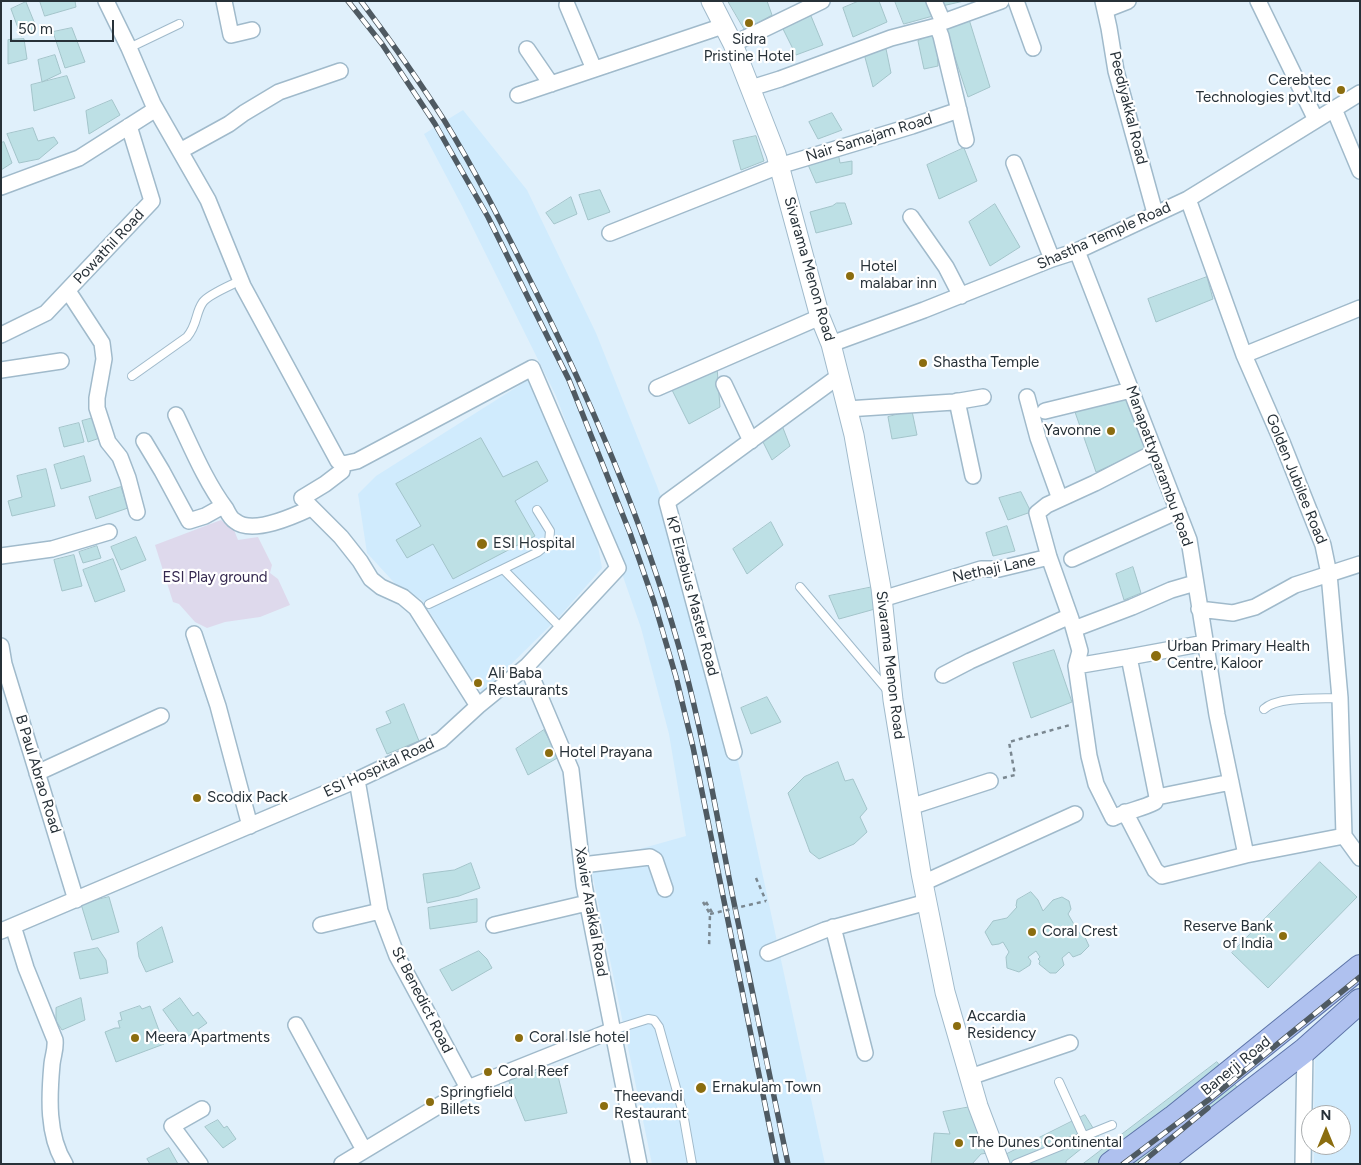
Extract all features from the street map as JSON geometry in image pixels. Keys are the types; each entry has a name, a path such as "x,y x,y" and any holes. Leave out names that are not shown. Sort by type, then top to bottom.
{"main road":[{"name":"Banerji Road","path":"1111,1164 1173,1118 1360,967"},
{"name":"Banerji Road","path":"1158,1164 1305,1050 1360,1001"}],"street":[{"path":"106,1 156,109 208,200 241,280"},
{"path":"224,1 231,36 252,30"},
{"name":"Sivarama Menon Road","path":"711,1 733,44 779,166 820,317 831,344 854,435 882,599 893,697 923,883 945,992 978,1106 1000,1164"},
{"path":"733,44 822,1"},
{"path":"934,1 943,22 1001,1"},
{"path":"1016,1 1033,48"},
{"path":"1104,6 1128,1"},
{"path":"1258,1 1316,120"},
{"path":"567,6 594,69"},
{"name":"Peediyakkal Road","path":"1104,6 1116,71 1156,213"},
{"path":"518,94 723,26"},
{"path":"750,88 780,79 891,38 937,26 966,140"},
{"path":"527,49 551,84"},
{"path":"180,151 230,124 244,113 279,92 340,71"},
{"name":"Shastha Temple Road","path":"831,344 1077,251 1188,199 1360,93"},
{"path":"1,187 79,158 156,109"},
{"path":"1334,109 1360,171"},
{"name":"Nair Samajam Road","path":"779,166 959,110"},
{"name":"Powathil Road","path":"1,335 46,313 152,202 129,126"},
{"path":"1014,163 1052,259"},
{"path":"610,233 779,166"},
{"name":"Golden Jubilee Road","path":"1188,199 1244,355 1282,442 1323,545 1329,574 1340,698 1344,836"},
{"path":"911,217 946,267 961,296"},
{"name":"Manapattyparambu Road","path":"1077,251 1189,540 1217,714 1246,855"},
{"name":"ESI Hospital Road","path":"7,928 357,780 441,740 478,706 527,666 618,568 532,368 357,461 343,464 338,461 241,280"},
{"path":"68,291 102,343 104,359 97,408 108,442 120,457 137,512"},
{"path":"1244,355 1360,308"},
{"path":"658,388 820,317"},
{"path":"1,370 61,361"},
{"name":"KP Elzebius Master Road","path":"734,752 667,502 839,376"},
{"path":"724,384 751,441"},
{"path":"1045,411 1131,390"},
{"path":"847,409 957,401 983,397"},
{"path":"1027,397 1038,438 1060,499"},
{"path":"957,401 973,476"},
{"path":"176,415 190,446 223,506 235,522 248,526 278,521 296,516 311,508"},
{"path":"144,441 189,521 205,516 223,506"},
{"path":"1129,657 1157,797 1155,802 1150,805 1125,812 1113,818 1096,784 1089,756 1076,666 1080,651 1050,558 1038,513 1047,505 1154,452"},
{"path":"342,471 326,484 302,498 341,537 360,561 371,579 381,587 403,597 416,608 478,706"},
{"path":"1072,559 1178,512"},
{"path":"1,556 52,549 109,532"},
{"name":"Nethaji Lane","path":"882,599 981,569 999,569 1050,558"},
{"path":"1199,608 1233,613 1248,609 1295,585 1360,564"},
{"path":"943,675 970,661 1072,623 1132,607 1171,590 1195,583"},
{"path":"194,634 218,706 250,826"},
{"path":"1076,666 1205,643"},
{"name":"B Paul Abrao Road","path":"1,646 4,664 76,900"},
{"name":"Xavier Arakkal Road","path":"527,666 571,770 587,903 639,1164"},
{"path":"37,773 161,716"},
{"name":"St Benedict Road","path":"357,780 380,910 397,956 468,1088"},
{"path":"910,807 990,781"},
{"path":"1157,797 1231,782"},
{"path":"1125,812 1154,870 1162,876 1246,855 1344,836 1360,858"},
{"path":"923,883 1075,814"},
{"path":"582,865 650,856 656,860 664,889"},
{"path":"768,953 833,928 927,902"},
{"path":"494,925 587,903"},
{"path":"321,925 380,910"},
{"path":"7,928 26,968 55,1040 56,1048 52,1063 51,1121 55,1143 65,1164"},
{"path":"833,928 865,1053"},
{"path":"296,1025 364,1150"},
{"path":"342,1164 468,1088 613,1030"},
{"path":"970,1077 1070,1043"},
{"path":"1303,1164 1305,1050"},
{"path":"200,1164 172,1126 202,1109"}],"lane":[{"path":"129,48 179,24"},
{"path":"132,376 187,337 194,329 200,308 205,300 241,280"},
{"path":"429,604 545,548 549,543 550,531 537,510"},
{"path":"503,569 562,628"},
{"path":"800,588 893,697"},
{"path":"1264,709 1268,705 1280,701 1340,698"},
{"path":"613,1030 648,1019 654,1020 659,1027 683,1113 692,1164"},
{"path":"1058,1082 1084,1137"},
{"path":"1016,1164 1112,1125"}],"path":[{"path":"990,781 1015,774 1009,742 1084,722"},
{"path":"712,914 766,901 756,878"},
{"path":"704,902 712,914 710,948"}],"shaded area":[{"path":"463,110 527,190 596,333 657,486 700,605 739,765 825,1164 652,1164 590,863 686,836 669,734 641,628 606,528 556,396 462,206 424,134"},
{"name":"ESI Hospital","path":"531,378 596,535 602,568 560,616 483,692 474,686 444,645 438,625 421,599 401,590 367,553 358,494 376,476"},
{"path":"1360,1012 1360,1164 1314,1164 1314,1155 1351,1155 1351,1105 1314,1105 1315,1055"}],"green space":[{"name":"ESI Play ground","path":"221,520 234,530 238,540 258,537 272,565 270,573 278,579 290,605 260,617 225,622 207,628 195,622 179,604 173,602 155,545"}],"building":[{"path":"40,1 75,1 76,7 45,16"},
{"name":"Sidra Pristine Hotel","path":"728,1 767,1 772,15 745,30"},
{"path":"859,1 879,1 887,22 853,37 843,8"},
{"path":"895,1 927,1 933,16 904,24"},
{"path":"940,1 964,1 942,6"},
{"path":"26,2 37,29 21,36 11,9"},
{"path":"811,16 823,45 796,55 783,29"},
{"path":"968,16 990,87 968,97 944,24"},
{"path":"72,28 85,62 65,68 53,32"},
{"path":"937,33 938,66 924,69 918,41"},
{"path":"24,39 27,59 8,64 8,40"},
{"path":"885,44 891,73 873,87 863,50"},
{"path":"55,55 61,73 42,82 38,60"},
{"path":"67,76 75,98 34,111 31,85"},
{"path":"112,100 120,115 89,134 86,111"},
{"path":"832,113 842,130 818,139 809,122"},
{"path":"33,128 38,141 54,137 58,143 39,159 19,163 7,134"},
{"path":"756,136 764,161 741,170 733,141"},
{"path":"4,142 12,163 1,170 1,143"},
{"path":"964,148 977,181 939,199 927,165"},
{"path":"838,152 840,163 852,161 852,174 816,183 806,160"},
{"path":"600,190 610,212 588,220 579,195"},
{"path":"571,197 577,214 554,224 546,213"},
{"path":"837,203 845,203 852,224 816,233 810,212"},
{"path":"995,204 1020,247 990,266 969,222"},
{"path":"1207,277 1213,299 1156,322 1148,299"},
{"path":"717,367 720,407 689,424 671,388"},
{"name":"Yavonne","path":"1128,397 1147,449 1096,472 1075,412"},
{"path":"912,411 917,435 892,439 888,417"},
{"path":"97,417 103,437 88,442 82,421"},
{"path":"79,423 84,442 64,447 59,428"},
{"path":"783,428 790,446 772,460 763,442"},
{"name":"ESI Hospital","path":"481,438 503,477 537,461 548,481 515,501 535,536 453,579 433,544 407,558 396,540 421,526 396,484"},
{"path":"84,456 91,481 61,489 54,465"},
{"path":"46,469 55,506 12,516 8,501 22,497 17,476"},
{"path":"121,487 128,508 96,519 89,497"},
{"path":"1021,492 1031,512 1008,520 999,498"},
{"path":"771,522 783,545 747,574 733,549"},
{"path":"1007,526 1015,551 993,556 986,533"},
{"path":"136,537 146,560 121,570 111,547"},
{"path":"97,546 101,558 83,563 79,552"},
{"path":"74,555 82,586 62,591 54,560"},
{"path":"113,559 125,591 95,602 83,570"},
{"path":"1133,567 1141,593 1124,600 1116,574"},
{"path":"873,587 875,609 839,619 829,596"},
{"path":"1054,650 1072,702 1031,718 1013,663"},
{"path":"767,697 781,722 751,734 741,708"},
{"path":"404,704 419,741 387,754 376,729 391,723 386,712"},
{"path":"544,730 559,757 528,775 516,749"},
{"path":"838,762 845,781 853,779 867,809 860,817 867,832 854,844 819,859 810,852 788,793 804,777"},
{"name":"Reserve Bank of India","path":"1320,862 1357,897 1268,988 1232,953"},
{"path":"471,863 480,888 459,896 427,903 423,874 454,870"},
{"name":"Coral Crest","path":"1031,892 1038,900 1043,911 1053,900 1062,897 1069,901 1071,909 1068,914 1079,933 1083,933 1089,946 1081,954 1073,957 1069,952 1062,958 1064,965 1056,973 1050,973 1039,964 1040,961 1038,959 1040,957 1036,951 1028,957 1031,961 1030,965 1019,972 1007,968 1006,957 1009,952 1003,942 992,945 985,932 993,921 1007,918 1017,907 1017,900"},
{"path":"109,897 119,932 92,940 81,904"},
{"path":"477,899 477,922 430,929 428,908"},
{"path":"162,927 173,962 146,972 139,957 137,943"},
{"path":"98,948 106,960 108,973 80,979 74,953"},
{"path":"479,951 492,968 452,991 440,970"},
{"path":"81,998 85,1020 62,1030 56,1021 56,1008"},
{"path":"180,998 193,1016 198,1012 207,1023 184,1039 163,1010"},
{"name":"Meera Apartments","path":"140,1006 142,1009 150,1006 164,1044 116,1062 105,1032 120,1028 118,1021 122,1020 120,1013"},
{"path":"1217,1062 1240,1091 1156,1164 1083,1164"},
{"path":"556,1068 567,1113 525,1121 508,1079"},
{"name":"The Dunes Continental","path":"976,1106 988,1153 981,1154 972,1164 931,1164 934,1133 950,1134 943,1112"},
{"path":"1085,1115 1103,1144 1097,1148 1092,1140 1066,1161 1066,1164 1008,1164 1003,1156"},
{"path":"218,1120 224,1128 227,1126 236,1139 223,1148 205,1127"},
{"path":"169,1148 178,1164 150,1164 147,1159"}],"railway":[{"path":"348,1 382,44 435,124 488,217 569,380 630,533 654,602 676,677 693,747 777,1164"},
{"path":"361,1 404,60 444,120 492,205 580,382 638,522 670,617 691,693 788,1164"},
{"path":"1123,1164 1211,1098 1360,977"},
{"path":"1140,1164 1208,1108"}],"place":[{"name":"Sidra Pristine Hotel","path":"749,23"},
{"name":"Cerebtec Technologies pvt.ltd","path":"1341,90"},
{"name":"Hotel malabar inn","path":"850,276"},
{"name":"Shastha Temple","path":"923,363"},
{"name":"Yavonne","path":"1111,431"},
{"name":"ESI Hospital","path":"482,544"},
{"name":"Urban Primary Health Centre, Kaloor","path":"1156,656"},
{"name":"Ali Baba Restaurants","path":"478,683"},
{"name":"Hotel Prayana","path":"549,753"},
{"name":"Scodix Pack","path":"197,798"},
{"name":"Coral Crest","path":"1032,932"},
{"name":"Reserve Bank of India","path":"1283,936"},
{"name":"Accardia Residency","path":"957,1026"},
{"name":"Meera Apartments","path":"135,1038"},
{"name":"Coral Isle hotel","path":"519,1038"},
{"name":"Coral Reef","path":"488,1072"},
{"name":"Ernakulam Town","path":"701,1088"},
{"name":"Springfield Billets","path":"430,1102"},
{"name":"Theevandi Restaurant","path":"604,1106"},
{"name":"The Dunes Continental","path":"959,1143"}]}
